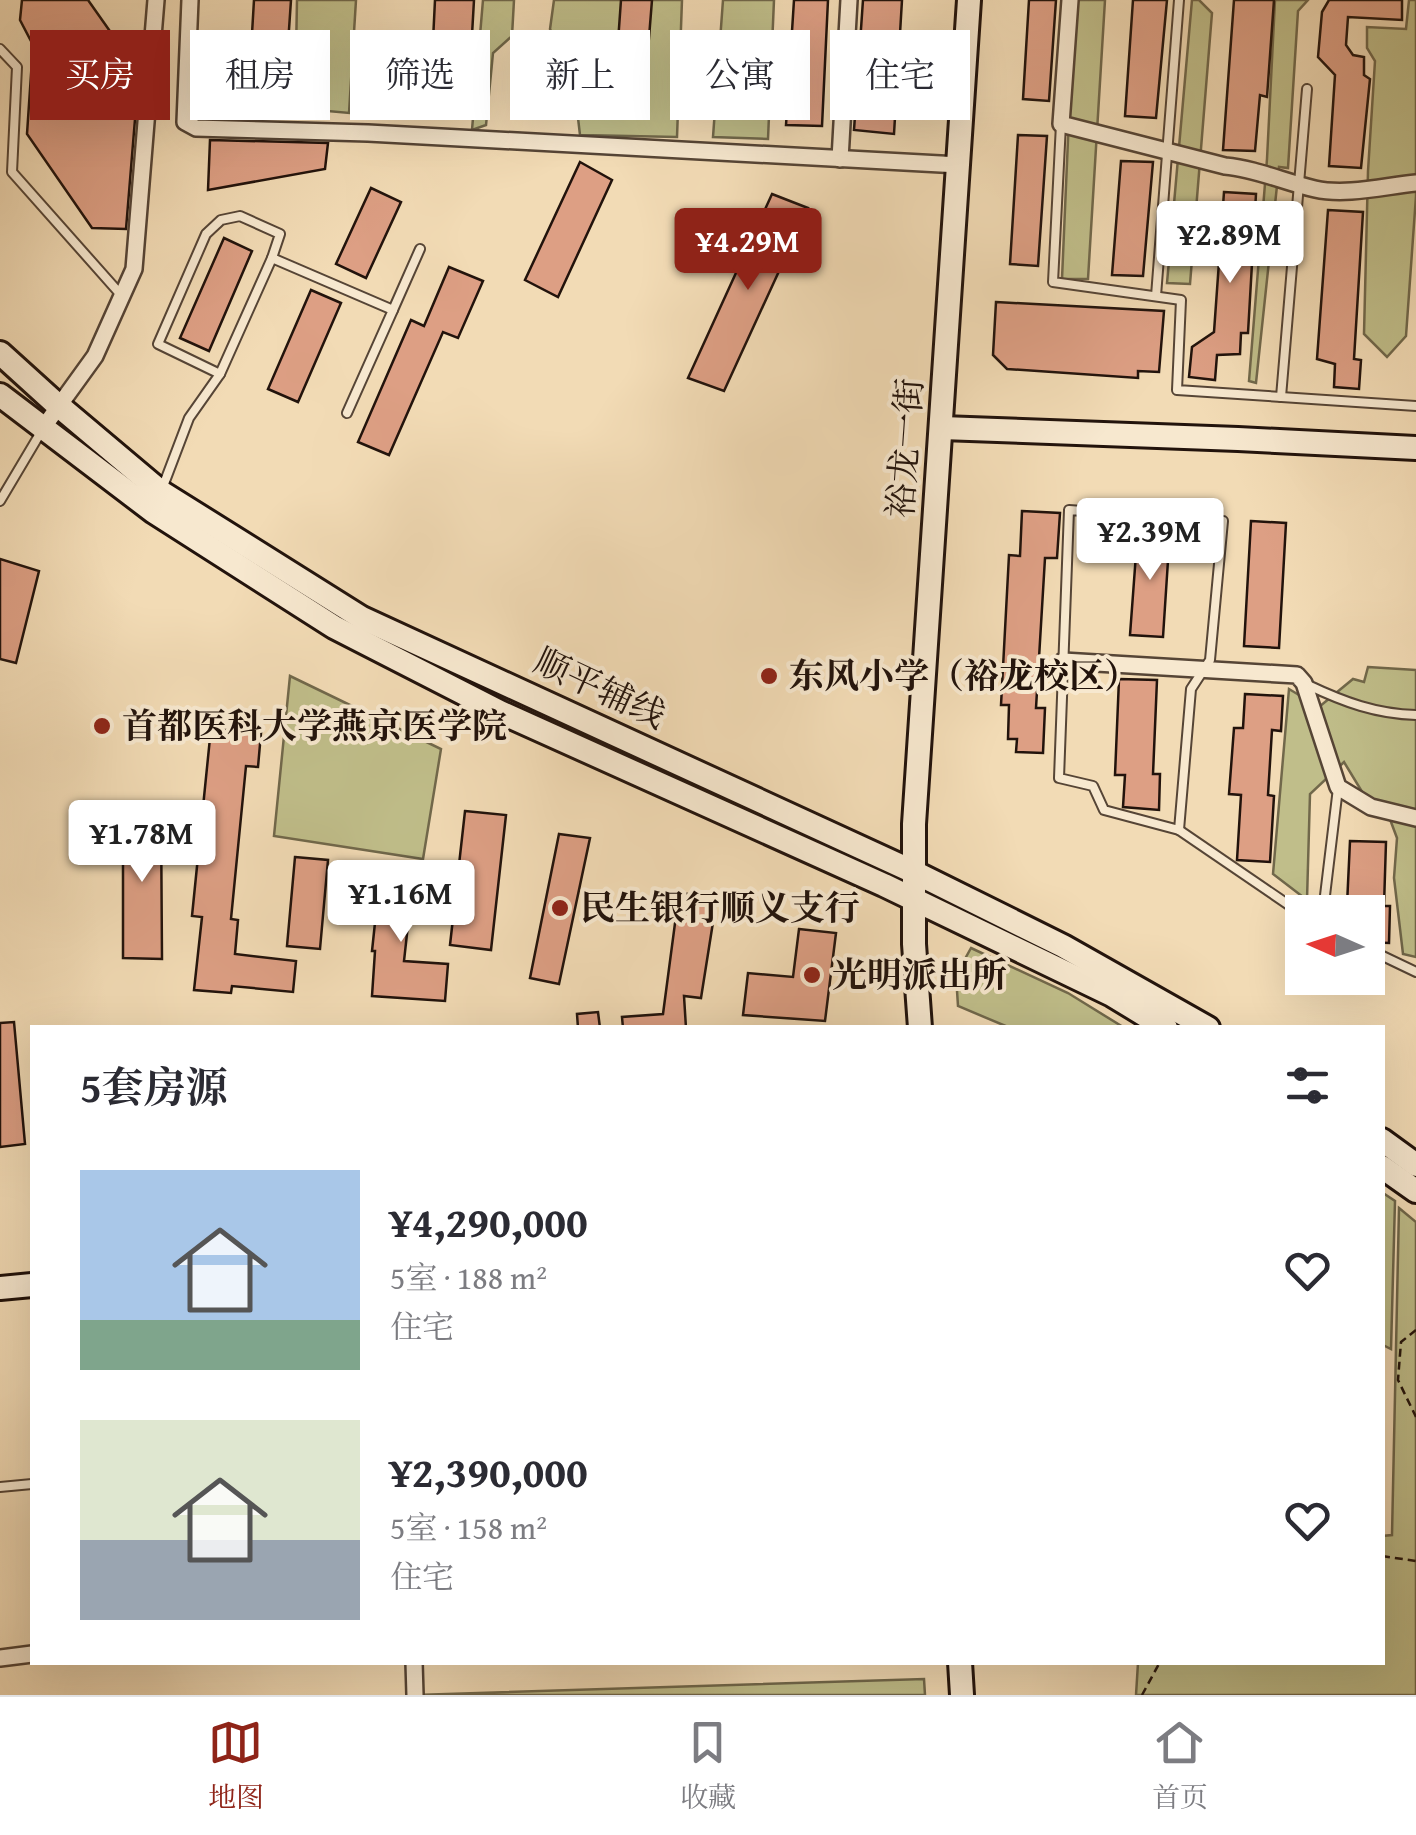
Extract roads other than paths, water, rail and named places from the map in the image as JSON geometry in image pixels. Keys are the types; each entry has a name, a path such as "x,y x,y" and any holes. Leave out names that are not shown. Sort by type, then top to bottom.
{"main road":[{"name":"裕龙一街","path":"920,1025 914,944 914,824 969,0"},
{"name":"顺平辅线","path":"0,352 158,502 362,618 914,872 1063,946 1203,1025"},
{"name":"顺平辅线","path":"0,394 43,428 158,502 334,627 500,712 1112,995 1161,1025"},
{"path":"942,428 1416,448"},
{"path":"1385,1142 1416,1165"},
{"path":"1385,1169 1416,1191"},
{"path":"0,1288 30,1285"},
{"path":"960,1665 962,1695"}],"street":[{"path":"43,428 96,356 134,269 156,0"},
{"path":"190,0 185,122 196,128 368,133 959,166"},
{"path":"840,159 850,0"},
{"path":"1070,0 1061,124 1225,166 1250,168 1318,190 1416,183"},
{"path":"1063,661 1297,675 1304,683 1338,787 1371,807 1416,818"},
{"path":"0,1658 30,1654"},
{"path":"414,1665 415,1695"}],"lane":[{"path":"1156,296 1179,0"},
{"path":"0,49 17,68 12,172 122,296"},
{"path":"1282,397 1307,88"},
{"path":"1061,124 1052,282 1182,300 1177,390 1416,406"},
{"path":"158,502 189,418 220,374 280,234 240,216 221,220 206,234 158,344 220,374"},
{"path":"347,414 420,249"},
{"path":"272,258 393,310"},
{"path":"0,502 43,428"},
{"path":"1179,830 1191,689 1210,660 1223,521 1068,510 1058,778 1094,786 1104,810 1179,830 1285,902"},
{"path":"1304,683 1348,704 1416,715"},
{"path":"1325,895 1338,787"},
{"path":"1385,957 1416,972"},
{"path":"0,1487 30,1484"}],"place":[{"name":"东风小学（裕龙校区）","path":"769,676"},
{"name":"首都医科大学燕京医学院","path":"102,726"},
{"name":"民生银行顺义支行","path":"560,908"},
{"name":"光明派出所","path":"812,975"}]}
